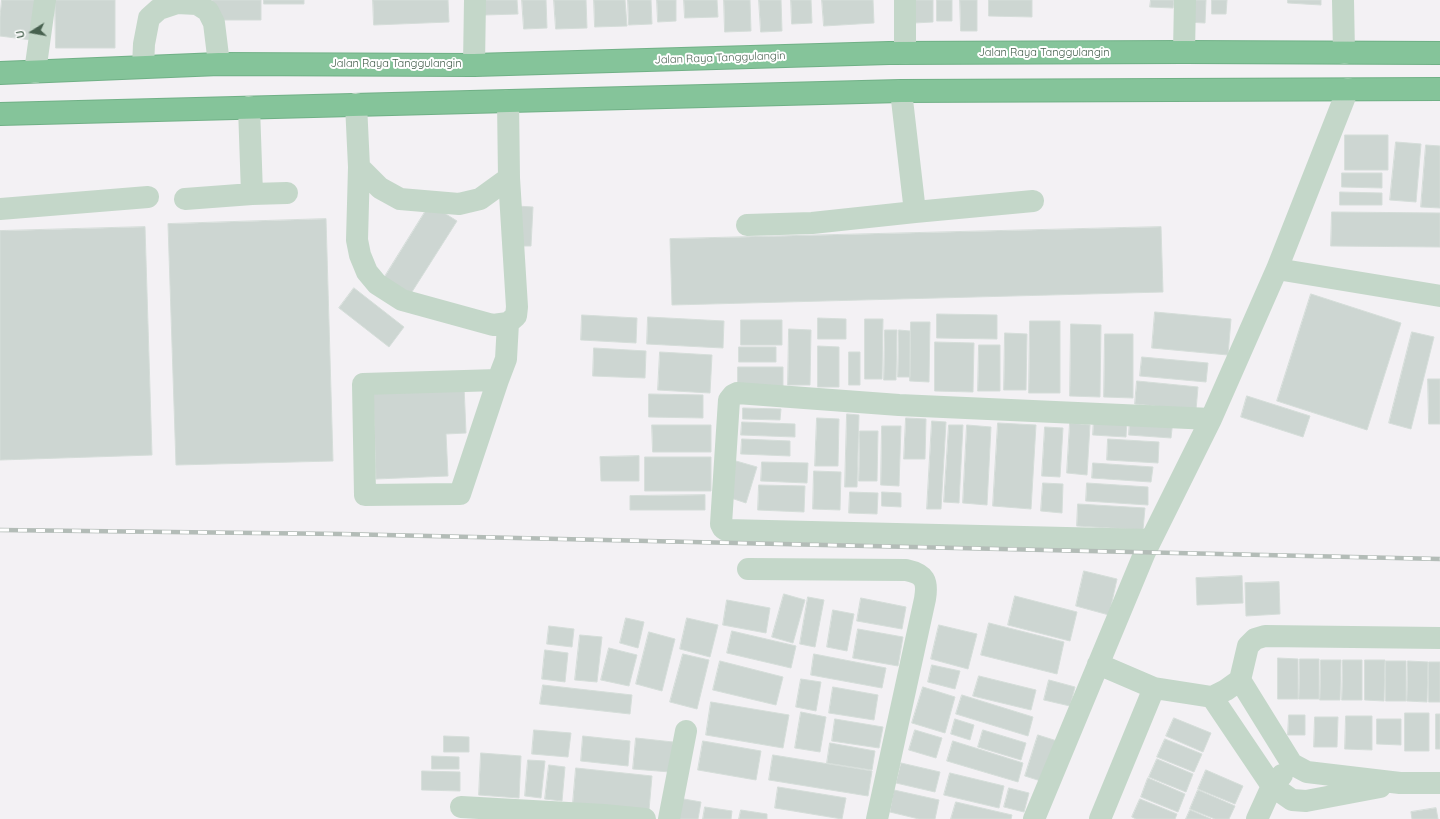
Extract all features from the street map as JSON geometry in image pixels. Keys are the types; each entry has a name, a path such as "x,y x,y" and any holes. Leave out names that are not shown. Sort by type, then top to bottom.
{"highway":[{"name":"Jalan Raya Tanggulangin","path":"0,73 219,64 474,65 905,53 1440,53"},
{"path":"0,114 901,91 1440,89"}],"street":[{"path":"35,72 45,0"},
{"path":"474,65 475,0"},
{"path":"905,0 905,53"},
{"path":"1184,52 1185,0"},
{"path":"1343,0 1344,53"},
{"path":"143,67 144,44 149,18 159,9 176,3 197,4 208,11 214,23 219,64"},
{"path":"1034,819 1145,552 1211,419 1277,269 1348,89"},
{"path":"901,91 915,212"},
{"path":"356,104 359,167 357,240 360,255 367,272 376,284 402,300 493,325 508,323 516,316 517,307 509,178 508,101"},
{"path":"249,107 252,194"},
{"path":"359,167 380,188 400,199 459,204 480,199 509,178"},
{"path":"185,199 252,194 287,194"},
{"path":"0,209 148,197"},
{"path":"747,225 812,223 1032,201"},
{"path":"1277,269 1440,296"},
{"path":"498,380 363,384 365,495 460,494 506,359 508,323"},
{"path":"1151,540 726,530 721,524 729,400 733,395 738,393 899,405 1211,419"},
{"path":"748,569 906,570 918,572 924,580 926,591 925,599 877,819"},
{"path":"1098,664 1154,688 1212,697 1226,690 1240,680 1248,646 1255,639 1265,636 1440,638"},
{"path":"1240,680 1292,764 1307,772 1400,783 1440,783"},
{"path":"1100,819 1154,688"},
{"path":"1212,697 1272,786 1292,800 1306,801 1400,783"},
{"path":"669,819 686,731"},
{"path":"1257,819 1272,786 1292,764"},
{"path":"461,807 604,814 645,819"}],"building":[{"path":"2,0 36,0 31,40 0,36"},
{"path":"55,0 115,0 115,48 56,48"},
{"path":"213,0 261,0 261,20 213,20"},
{"path":"264,0 304,0 304,4 264,4"},
{"path":"373,0 448,0 449,22 374,25"},
{"path":"484,0 517,0 518,14 485,15"},
{"path":"522,0 546,0 547,28 524,29"},
{"path":"554,0 586,0 587,28 556,29"},
{"path":"594,0 625,0 627,26 595,27"},
{"path":"628,0 651,0 652,24 629,25"},
{"path":"657,0 676,0 676,21 658,22"},
{"path":"684,0 717,0 718,17 685,18"},
{"path":"724,0 750,0 751,31 725,32"},
{"path":"759,0 781,0 782,31 761,32"},
{"path":"791,0 811,0 812,23 792,24"},
{"path":"822,0 873,0 874,23 824,26"},
{"path":"914,0 933,0 933,22 914,23"},
{"path":"937,0 952,0 952,21 937,21"},
{"path":"960,0 977,0 977,31 961,31"},
{"path":"989,0 1032,0 1032,17 989,16"},
{"path":"1151,0 1174,0 1173,8 1150,7"},
{"path":"1187,0 1206,0 1205,23 1186,22"},
{"path":"1212,0 1227,0 1226,14 1212,14"},
{"path":"1288,0 1321,0 1321,5 1288,3"},
{"path":"1345,135 1388,135 1388,170 1345,170"},
{"path":"1396,142 1421,144 1416,202 1390,200"},
{"path":"1426,145 1440,146 1440,208 1421,207"},
{"path":"1342,173 1382,173 1382,188 1342,187"},
{"path":"1340,192 1382,193 1382,205 1340,205"},
{"path":"430,204 457,221 410,295 384,278"},
{"path":"516,206 533,207 531,246 515,246"},
{"path":"1332,212 1440,213 1440,247 1331,246"},
{"path":"326,219 333,461 176,465 168,224"},
{"path":"145,227 152,455 0,460 0,231"},
{"path":"1161,227 1163,292 672,305 670,239"},
{"path":"354,288 404,327 389,347 339,308"},
{"path":"1311,294 1401,323 1367,430 1277,401"},
{"path":"1155,312 1231,319 1228,355 1152,348"},
{"path":"937,314 997,315 997,339 937,338"},
{"path":"582,315 637,318 636,343 581,340"},
{"path":"648,317 724,321 723,348 647,344"},
{"path":"818,318 846,319 846,339 818,339"},
{"path":"865,319 883,319 882,379 865,379"},
{"path":"741,320 782,320 782,345 741,345"},
{"path":"1030,321 1060,321 1060,393 1029,393"},
{"path":"911,322 930,322 929,382 910,381"},
{"path":"1071,324 1101,325 1100,397 1070,396"},
{"path":"789,329 811,330 810,385 788,385"},
{"path":"885,330 897,330 896,380 884,380"},
{"path":"899,330 910,331 910,377 898,377"},
{"path":"1412,332 1434,337 1411,429 1389,423"},
{"path":"1005,333 1027,334 1026,390 1004,390"},
{"path":"1105,334 1133,334 1133,398 1104,397"},
{"path":"935,342 974,343 973,392 935,391"},
{"path":"979,345 1000,345 1000,391 978,391"},
{"path":"818,346 839,347 839,387 818,387"},
{"path":"739,347 776,347 776,362 739,362"},
{"path":"594,348 646,351 645,378 593,376"},
{"path":"660,352 712,355 710,393 658,390"},
{"path":"849,352 860,352 860,385 849,385"},
{"path":"1142,357 1208,363 1206,382 1140,376"},
{"path":"738,367 783,367 783,390 738,389"},
{"path":"1428,379 1440,379 1440,424 1429,424"},
{"path":"1137,381 1198,387 1196,410 1135,404"},
{"path":"464,385 466,433 446,434 448,476 376,479 373,388"},
{"path":"649,394 703,395 703,418 649,417"},
{"path":"1247,396 1310,416 1303,437 1241,417"},
{"path":"743,408 781,409 780,420 743,419"},
{"path":"847,414 859,415 857,487 845,487"},
{"path":"1130,417 1173,420 1171,438 1129,435"},
{"path":"817,418 839,419 838,466 815,466"},
{"path":"906,418 926,419 925,459 904,459"},
{"path":"1094,418 1127,420 1126,437 1093,435"},
{"path":"932,421 946,422 941,509 927,509"},
{"path":"742,422 795,424 795,437 741,435"},
{"path":"998,423 1036,425 1031,509 993,506"},
{"path":"1070,423 1090,425 1087,475 1067,473"},
{"path":"652,425 711,425 711,452 653,452"},
{"path":"949,425 963,425 959,503 944,502"},
{"path":"967,425 991,427 987,505 963,503"},
{"path":"882,426 901,426 899,486 881,485"},
{"path":"1045,427 1063,428 1060,477 1042,476"},
{"path":"860,431 878,431 877,481 859,481"},
{"path":"742,439 790,441 790,456 741,454"},
{"path":"1108,439 1159,442 1158,463 1107,460"},
{"path":"639,456 639,481 601,481 600,457"},
{"path":"645,457 711,457 711,491 645,491"},
{"path":"736,461 757,467 746,503 725,496"},
{"path":"762,462 808,463 807,483 761,481"},
{"path":"1093,463 1153,467 1151,482 1092,478"},
{"path":"814,471 841,472 840,510 813,509"},
{"path":"1043,483 1063,484 1062,513 1041,511"},
{"path":"1087,483 1148,487 1148,505 1086,501"},
{"path":"759,485 805,486 804,512 758,510"},
{"path":"850,492 878,493 877,514 849,513"},
{"path":"882,492 901,493 901,507 882,506"},
{"path":"705,495 705,510 630,510 630,496"},
{"path":"1078,504 1145,508 1143,530 1077,526"},
{"path":"1084,571 1117,579 1109,615 1076,606"},
{"path":"1242,576 1243,603 1197,605 1196,578"},
{"path":"1279,582 1280,614 1246,616 1245,583"},
{"path":"784,594 805,600 793,643 772,637"},
{"path":"1015,596 1077,612 1070,641 1008,625"},
{"path":"808,597 824,600 815,647 800,644"},
{"path":"861,598 906,607 902,629 857,621"},
{"path":"727,600 770,608 766,633 723,625"},
{"path":"833,610 854,614 847,651 827,647"},
{"path":"626,618 644,622 638,648 620,643"},
{"path":"687,618 718,625 710,657 680,649"},
{"path":"989,623 1064,642 1057,674 981,655"},
{"path":"939,625 977,634 968,669 931,659"},
{"path":"549,626 574,629 572,647 547,644"},
{"path":"858,629 903,637 898,666 853,658"},
{"path":"732,631 796,646 791,668 727,653"},
{"path":"649,632 675,639 662,691 636,684"},
{"path":"580,635 602,637 597,682 575,680"},
{"path":"609,648 637,655 629,686 601,680"},
{"path":"545,650 568,653 565,682 542,679"},
{"path":"683,654 709,660 697,709 670,702"},
{"path":"814,654 886,668 882,688 811,675"},
{"path":"1278,658 1298,659 1298,699 1278,699"},
{"path":"1300,659 1319,659 1319,699 1299,699"},
{"path":"1321,660 1341,660 1340,700 1320,700"},
{"path":"1343,660 1362,660 1362,700 1342,700"},
{"path":"1365,660 1385,660 1384,701 1365,700"},
{"path":"720,661 783,677 776,705 713,690"},
{"path":"1386,661 1406,661 1406,701 1386,701"},
{"path":"1408,661 1428,662 1427,702 1407,701"},
{"path":"1429,662 1440,662 1440,702 1429,702"},
{"path":"932,665 960,671 955,689 928,682"},
{"path":"979,676 1036,690 1031,710 973,696"},
{"path":"801,679 821,682 816,711 796,707"},
{"path":"1049,680 1075,687 1070,706 1044,700"},
{"path":"543,685 632,695 630,714 540,704"},
{"path":"833,687 878,695 874,720 829,713"},
{"path":"923,687 955,697 945,733 912,723"},
{"path":"962,695 1033,717 1028,736 956,714"},
{"path":"711,702 789,715 783,748 706,735"},
{"path":"801,712 826,717 820,752 795,748"},
{"path":"1405,713 1429,713 1429,751 1405,751"},
{"path":"1436,714 1440,714 1440,749 1436,749"},
{"path":"1289,715 1305,715 1305,735 1288,735"},
{"path":"1346,716 1372,716 1372,750 1345,749"},
{"path":"1315,717 1338,717 1337,747 1314,747"},
{"path":"1174,718 1211,733 1203,752 1166,736"},
{"path":"835,719 883,727 879,748 832,741"},
{"path":"955,719 974,725 970,740 951,734"},
{"path":"1377,719 1401,719 1401,745 1377,744"},
{"path":"534,730 571,733 568,757 532,754"},
{"path":"915,730 942,738 936,758 909,750"},
{"path":"983,730 1026,743 1021,760 978,747"},
{"path":"1038,735 1057,741 1044,782 1025,776"},
{"path":"444,736 469,737 469,752 444,752"},
{"path":"583,736 630,741 628,766 581,761"},
{"path":"636,738 673,742 670,772 633,769"},
{"path":"1165,739 1202,754 1194,772 1157,757"},
{"path":"703,741 761,751 756,780 698,770"},
{"path":"953,741 1023,763 1018,782 947,761"},
{"path":"830,743 875,751 872,770 827,763"},
{"path":"481,753 521,756 519,798 479,795"},
{"path":"773,755 872,771 868,796 769,780"},
{"path":"432,756 459,757 459,769 432,769"},
{"path":"1157,759 1193,774 1186,792 1149,777"},
{"path":"528,760 545,761 541,798 525,796"},
{"path":"901,763 940,772 935,792 896,783"},
{"path":"549,765 565,767 562,801 545,799"},
{"path":"576,768 652,776 649,810 573,803"},
{"path":"1206,770 1243,786 1235,804 1198,789"},
{"path":"422,771 460,772 460,791 422,790"},
{"path":"950,773 1004,786 999,808 944,795"},
{"path":"1148,778 1185,794 1178,812 1141,797"},
{"path":"778,787 846,798 842,819 775,808"},
{"path":"1009,788 1029,793 1024,812 1004,807"},
{"path":"894,790 939,800 935,819 919,819 890,812"},
{"path":"1198,790 1235,806 1229,819 1215,819 1190,809"},
{"path":"678,798 701,802 698,819 675,819"},
{"path":"1140,799 1177,814 1175,819 1136,819 1132,817"},
{"path":"956,802 1012,815 1011,819 951,819"},
{"path":"705,807 732,811 731,819 703,819"},
{"path":"1436,808 1438,819 1412,819 1411,812"},
{"path":"741,810 767,814 767,819 739,819"},
{"path":"1190,810 1211,819 1186,819"}],"railway":[{"path":"0,530 341,534 1440,559"}]}
